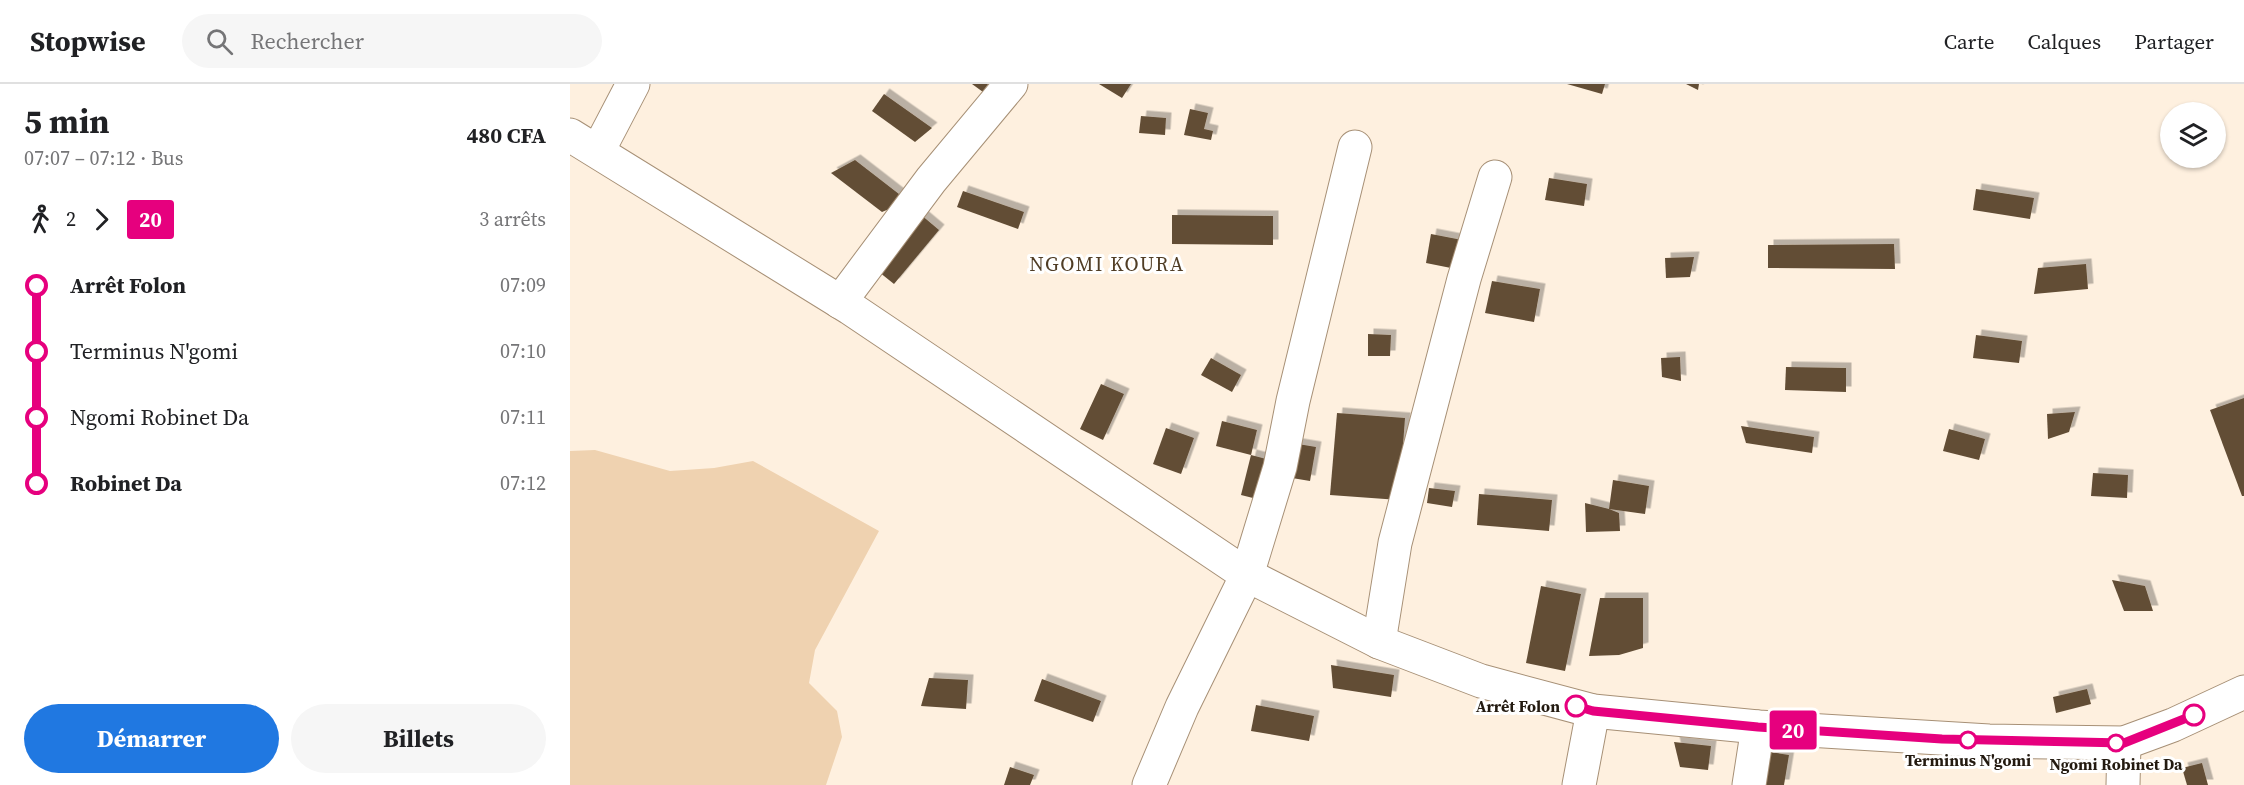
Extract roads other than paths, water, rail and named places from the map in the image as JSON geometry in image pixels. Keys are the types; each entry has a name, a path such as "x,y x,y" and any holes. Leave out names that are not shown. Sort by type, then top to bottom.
{"street":[{"path":"598,151 633,84"},
{"path":"840,302 931,180 1011,84"},
{"path":"570,135 840,302 1247,575 1379,642 1481,681 1593,711 1758,727 1989,741 2124,743 2173,725 2244,692"},
{"path":"1158,783 1182,706 1247,575 1280,467 1293,401 1355,147"},
{"path":"1379,642 1395,543 1464,279 1495,177"},
{"path":"1579,785 1593,711"},
{"path":"1749,785 1758,727"},
{"path":"2123,785 2124,743"}],"place":[{"name":"Arrêt Folon","path":"1576,706"},
{"name":"Terminus N'gomi","path":"1968,740"},
{"name":"Ngomi Robinet Da","path":"2116,743"}],"district":[{"name":"NGOMI KOURA","path":"1107,264"}]}
